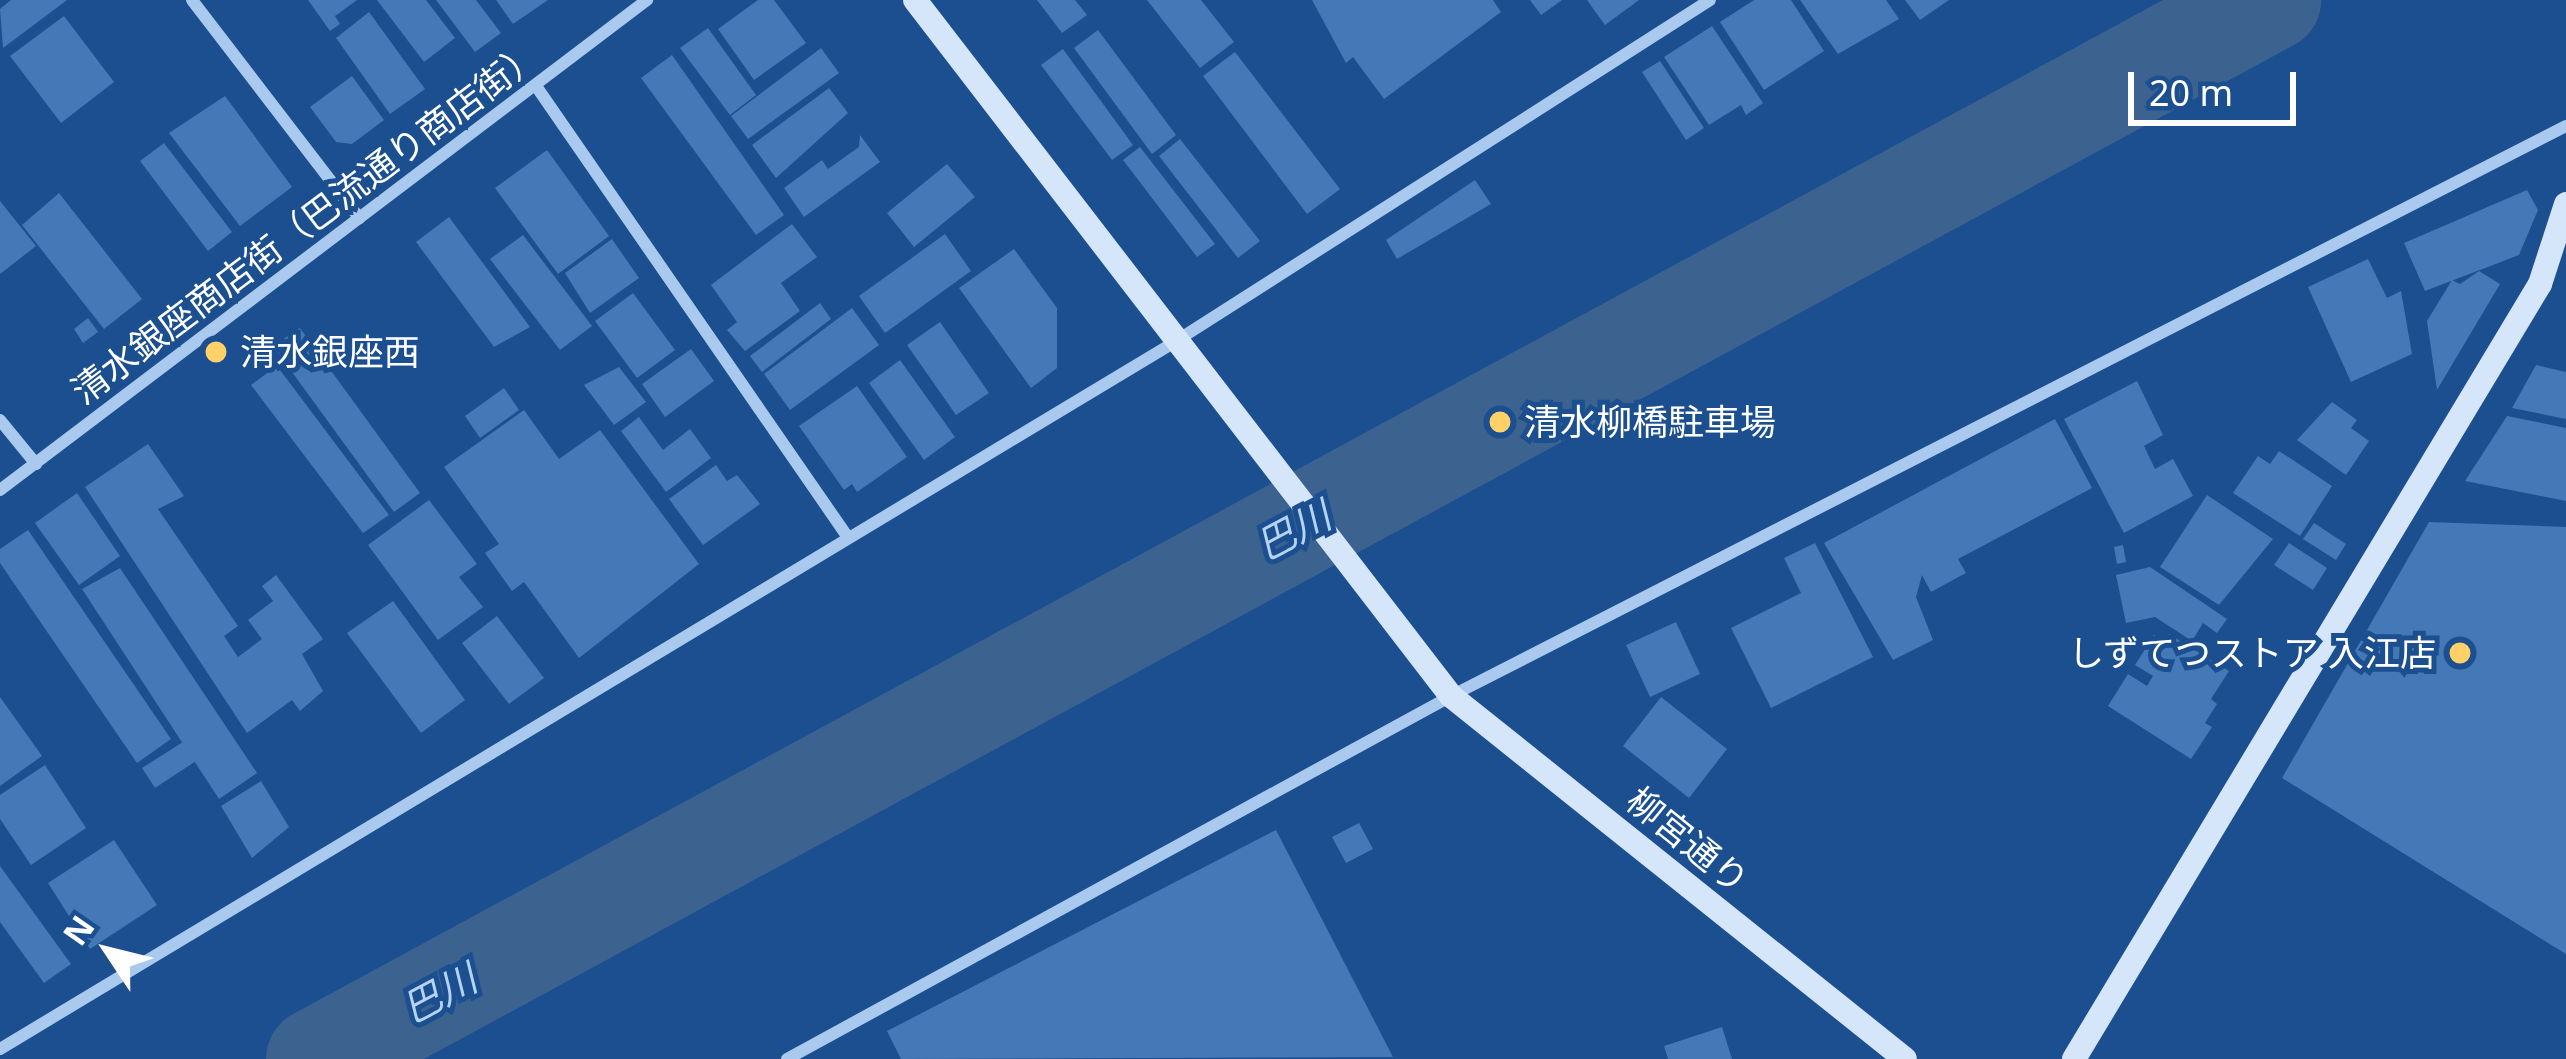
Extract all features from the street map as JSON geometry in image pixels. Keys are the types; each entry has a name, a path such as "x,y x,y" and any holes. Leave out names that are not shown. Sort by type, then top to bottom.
{"street":[{"path":"192,0 359,218"},
{"name":"清水銀座商店街（巴流通り商店街）","path":"0,490 647,0"},
{"name":"柳宮通り","path":"915,0 1196,374 1451,697 1905,1059"},
{"path":"0,1048 1173,343 1710,0"},
{"path":"536,86 847,536"},
{"path":"787,1059 1451,697 2566,126"},
{"path":"2074,1059 2540,284 2566,204"},
{"path":"0,420 36,464"}],"building":[{"path":"11,0 67,0 3,48 0,9"},
{"path":"308,0 357,0 335,16 340,24 330,31"},
{"path":"377,0 426,0 455,38 424,62"},
{"path":"436,0 476,0 501,33 475,52"},
{"path":"496,0 548,0 513,24"},
{"path":"758,0 774,0 806,43 754,80 718,29"},
{"path":"1037,0 1075,0 1087,15 1062,33"},
{"path":"1147,0 1201,0 1234,42 1200,68"},
{"path":"1312,0 1493,0 1501,12 1384,99 1353,57 1346,63"},
{"path":"1530,0 1562,0 1541,15"},
{"path":"1587,0 1639,0 1605,25"},
{"path":"1754,0 1791,0 1824,51 1764,90 1720,22"},
{"path":"1800,0 1886,0 1899,19 1838,54"},
{"path":"1905,0 1949,0 1920,20"},
{"path":"369,12 425,89 390,114 336,38"},
{"path":"64,16 114,82 61,123 10,56"},
{"path":"1712,26 1763,103 1746,115 1741,105 1709,125 1664,57"},
{"path":"708,28 756,95 730,115 680,48"},
{"path":"1098,30 1176,135 1152,154 1074,48"},
{"path":"821,48 839,73 748,139 731,116"},
{"path":"1063,49 1133,145 1112,160 1041,65"},
{"path":"1235,52 1340,189 1307,214 1203,76"},
{"path":"672,55 784,215 756,235 641,78"},
{"path":"1660,61 1704,128 1686,140 1642,72"},
{"path":"352,76 384,120 352,144 336,142 310,107"},
{"path":"829,88 848,113 776,178 752,145"},
{"path":"225,96 292,187 240,226 169,133"},
{"path":"860,135 880,162 804,217 784,188 822,160 828,169 859,147"},
{"path":"1180,139 1260,241 1238,258 1159,156"},
{"path":"164,143 232,232 208,251 140,161"},
{"path":"1140,147 1215,244 1197,257 1123,160"},
{"path":"547,150 609,236 558,274 495,188"},
{"path":"947,164 975,197 914,247 887,213"},
{"path":"1475,180 1491,204 1397,259 1386,240"},
{"path":"2527,190 2538,210 2519,255 2425,291 2404,243"},
{"path":"59,193 142,299 104,329 22,225"},
{"path":"0,201 36,246 0,274"},
{"path":"449,217 530,327 494,347 416,242"},
{"path":"792,224 817,257 781,283 800,311 745,351 727,330 737,322 711,285"},
{"path":"945,234 971,271 885,333 859,296"},
{"path":"523,235 592,326 560,350 490,259"},
{"path":"612,239 639,278 590,313 565,273"},
{"path":"1014,249 1057,308 1057,368 1031,388 959,288"},
{"path":"2368,259 2387,298 2401,291 2412,354 2351,382 2308,287"},
{"path":"2479,271 2500,284 2437,390 2427,321 2452,280 2460,284"},
{"path":"633,293 675,350 637,378 595,321"},
{"path":"820,303 831,319 762,372 750,356"},
{"path":"852,308 879,345 790,410 764,374"},
{"path":"88,318 98,332 83,343 74,329"},
{"path":"940,322 989,393 956,415 907,345"},
{"path":"300,328 420,493 394,512 273,346"},
{"path":"691,349 714,381 665,417 642,384"},
{"path":"900,360 955,437 924,460 869,383"},
{"path":"2536,365 2566,372 2566,419 2512,408"},
{"path":"277,366 389,515 363,533 251,385"},
{"path":"619,367 646,402 614,425 584,385"},
{"path":"2137,381 2163,435 2144,446 2155,469 2173,459 2193,496 2124,533 2064,419"},
{"path":"857,386 907,457 857,492 852,484 844,490 799,426"},
{"path":"504,388 519,410 480,438 465,416"},
{"path":"2332,402 2357,420 2351,428 2369,441 2346,475 2297,440"},
{"path":"524,410 559,459 600,430 699,564 579,658 524,582 512,591 485,553 499,544 444,467"},
{"path":"2507,416 2566,428 2566,501 2465,481"},
{"path":"639,417 663,450 690,429 711,458 666,492 621,431"},
{"path":"2055,419 2092,488 1958,559 1966,573 1931,592 1922,575 1916,597 1933,640 1893,660 1824,543"},
{"path":"148,444 184,496 158,509 238,626 224,636 238,657 262,639 248,620 273,601 262,586 276,575 323,639 302,654 323,691 300,711 292,700 247,733 85,487"},
{"path":"2279,451 2332,486 2300,536 2233,493 2258,456 2270,464"},
{"path":"716,465 727,481 737,475 760,504 703,545 669,499"},
{"path":"77,493 120,556 79,585 35,523"},
{"path":"2207,495 2273,539 2219,605 2160,567"},
{"path":"429,500 477,564 459,577 483,607 438,640 368,545"},
{"name":"しずてつストア 入江店","path":"2429,522 2566,527 2566,954 2282,778"},
{"path":"2314,523 2346,544 2336,560 2303,539"},
{"path":"28,530 171,739 137,763 0,563 0,549"},
{"path":"1815,543 1873,657 1771,708 1731,628 1801,593 1784,558"},
{"path":"2289,543 2327,568 2313,590 2274,565"},
{"path":"2123,545 2126,562 2117,564 2114,547"},
{"path":"2150,567 2227,619 2217,633 2203,623 2192,641 2155,617 2126,623 2116,575"},
{"path":"120,568 257,773 219,799 82,589"},
{"path":"393,601 465,700 421,733 347,633"},
{"path":"497,616 544,678 509,704 462,643"},
{"path":"1676,622 1700,674 1650,697 1626,645"},
{"path":"2169,634 2229,671 2211,699 2217,704 2205,723 2212,727 2191,759 2108,706 2128,674 2147,686 2153,676 2135,665 2154,635 2164,641"},
{"path":"0,697 42,756 0,786"},
{"path":"1661,697 1727,749 1689,798 1623,746"},
{"path":"183,742 196,761 155,788 142,768"},
{"path":"45,765 86,828 31,865 0,819 0,795"},
{"path":"261,781 289,827 252,858 221,806"},
{"path":"1359,823 1373,849 1346,863 1332,837"},
{"path":"1276,830 1393,1057 901,1059 887,1031"},
{"path":"114,840 157,905 90,949 48,883"},
{"path":"0,866 71,964 44,983 0,922"},
{"path":"1722,1027 1732,1059 1668,1059 1664,1046"}],"waterway":[{"name":"巴川","path":"317,1059 2270,0"}],"place":[{"name":"清水銀座西","path":"216,352"},
{"name":"清水柳橋駐車場","path":"1500,422"},
{"name":"しずてつストア 入江店","path":"2460,653"}]}
